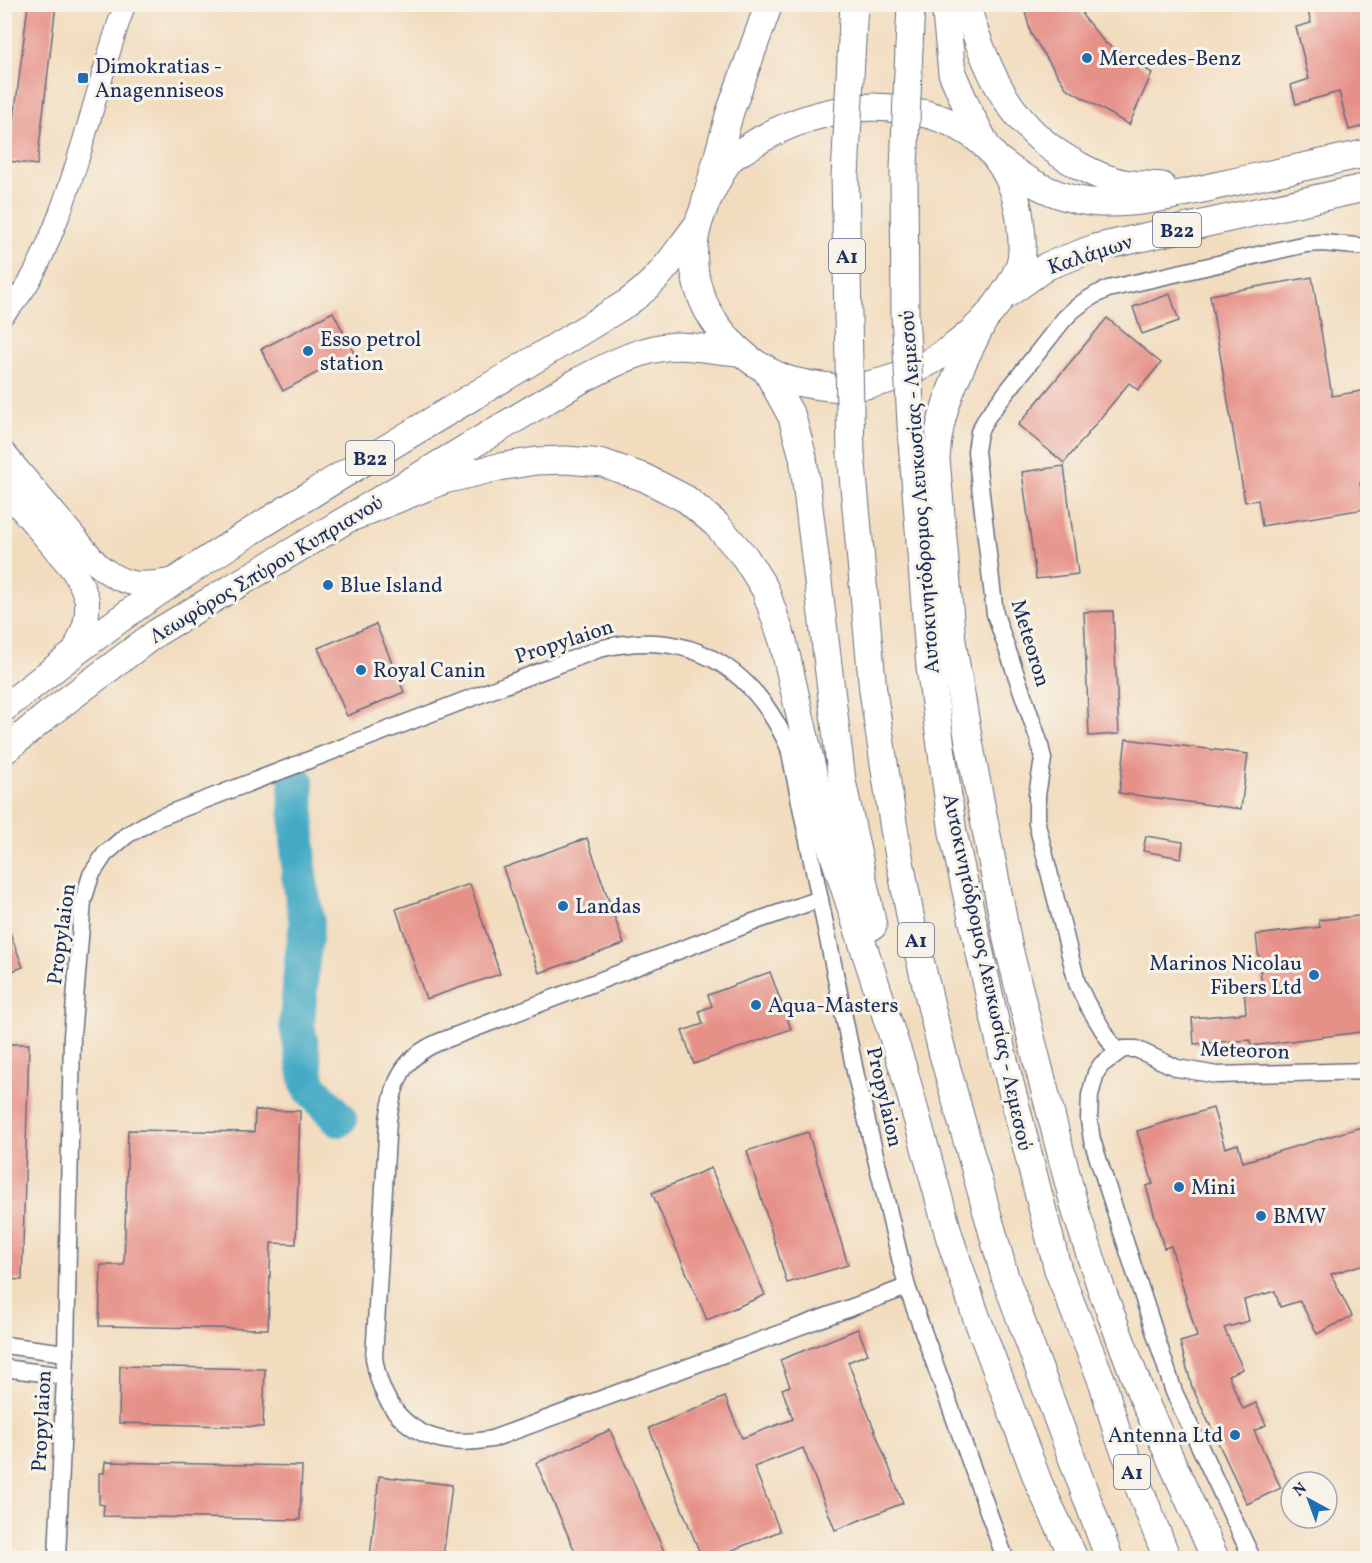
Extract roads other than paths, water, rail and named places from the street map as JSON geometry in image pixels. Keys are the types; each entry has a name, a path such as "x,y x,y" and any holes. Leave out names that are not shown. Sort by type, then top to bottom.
{"main road":[{"path":"701,215 730,112 769,4"},
{"name":"A1","path":"854,4 845,177 851,454 873,691 894,829 916,942 942,1051 1005,1277 1109,1558"},
{"name":"Αυτοκινητόδρομος Λευκωσίας - Λεμεσού","path":"911,4 904,170 905,314 912,441 930,666 953,833 1002,1052 1058,1270 1103,1384 1133,1475 1167,1558"},
{"path":"945,4 952,73 968,110 990,151"},
{"path":"966,4 989,72 1000,92 1038,140 1062,157 1104,177 1128,184 1205,188"},
{"name":"B22","path":"900,108 952,122 990,151 1015,193 1023,240 1021,261 1014,279 991,311 958,344 925,365 869,384 832,387 803,384 765,368 741,352 713,321 703,303 694,266 694,247 701,215 729,161 765,136 806,118 843,109 900,108"},
{"name":"Καλάμων","path":"990,151 1020,176 1037,185 1088,201 1116,203 1158,199 1368,153"},
{"name":"Καλάμων","path":"991,311 1023,281 1047,266 1095,248 1368,187"},
{"name":"Λεωφόρος Σπύρου Κυπριανού","path":"4,708 74,653 176,580 297,503 647,289 668,266 701,215"},
{"path":"991,311 954,379 937,435 936,459 952,641 969,742 1008,944 1076,1212 1101,1288 1140,1391 1215,1558"},
{"name":"Λεωφόρος Σπύρου Κυπριανού","path":"4,751 59,706 156,633 579,381 625,358 654,348 677,346 741,352"},
{"path":"765,368 792,417 803,457 842,782 904,1071"},
{"path":"4,454 97,564 111,576 136,585 176,580"},
{"path":"353,517 444,480 499,467 536,461 566,460 603,463 645,478 686,499 716,524 745,557 765,589 780,630 803,720 827,834 904,1071 950,1239 1039,1484 1074,1558"},
{"path":"4,488 73,570 82,586 87,600 87,613 85,625 74,653"},
{"path":"1174,1469 1203,1558"}],"street":[{"path":"4,314 22,294 39,265 73,180 125,4"},
{"name":"Meteoron","path":"1368,248 1322,243 1306,244 1108,289 1090,297 1064,319 991,411 979,432 976,451 995,614 1039,741 1043,759 1036,802 1040,835 1077,983 1117,1053 1123,1049 1136,1049 1177,1068 1216,1075 1368,1071"},
{"name":"Propylaion","path":"57,1558 66,1353 72,1036 83,901 98,864 116,844 155,819 598,649 652,642 690,648 725,665 752,690 773,716 789,748 856,1076 907,1287 1005,1558"},
{"path":"820,899 756,921 439,1042 419,1052 411,1059 403,1069 394,1090 388,1120 374,1358 379,1383 384,1395 400,1416 422,1432 446,1442 475,1442 492,1439 907,1287"},
{"path":"1117,1053 1101,1065 1096,1073 1090,1095 1089,1120 1092,1140 1174,1392 1252,1558"},
{"path":"4,1345 66,1353"},
{"path":"4,1368 65,1376"}],"waterway":[{"path":"296,782 299,875 307,923 297,1024 308,1085 339,1119"}],"place":[{"name":"Mercedes-Benz","path":"1087,58"},
{"name":"Dimokratias - Anagenniseos","path":"83,78"},
{"name":"Esso petrol station","path":"308,351"},
{"name":"Blue Island","path":"328,585"},
{"name":"Royal Canin","path":"361,670"},
{"name":"Landas","path":"563,906"},
{"name":"Marinos Nicolau Fibers Ltd","path":"1314,975"},
{"name":"Aqua-Masters","path":"756,1005"},
{"name":"Mini","path":"1179,1187"},
{"name":"BMW","path":"1261,1216"},
{"name":"Antenna Ltd","path":"1235,1435"}]}
